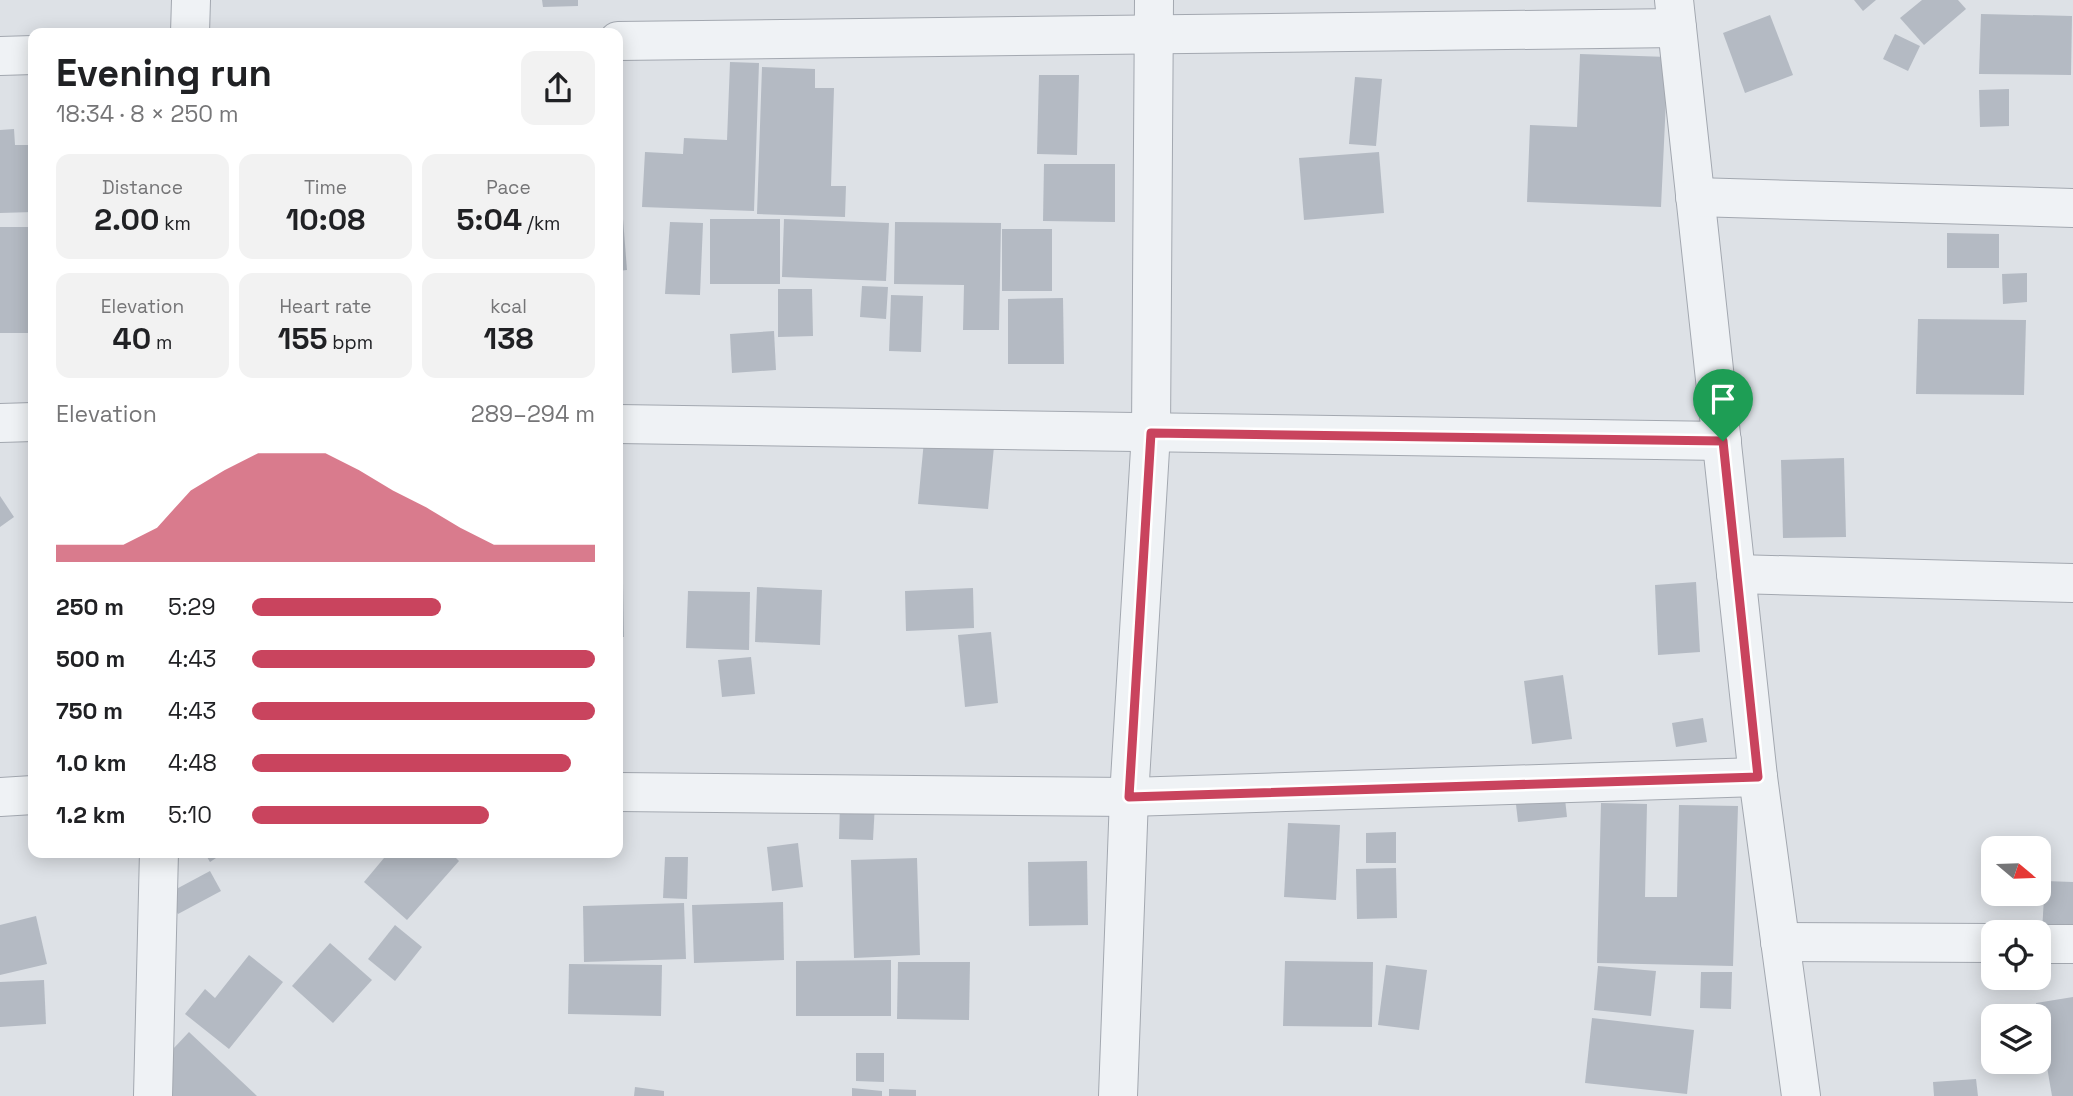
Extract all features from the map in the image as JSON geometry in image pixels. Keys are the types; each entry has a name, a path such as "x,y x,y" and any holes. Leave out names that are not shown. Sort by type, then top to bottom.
{"street":[{"path":"190,28 191,0"},
{"path":"623,41 1154,17 1675,14 1758,777 1801,1096"},
{"path":"1118,1096 1129,797 1151,433 1154,17"},
{"path":"0,57 28,55"},
{"path":"1695,197 2073,208"},
{"path":"0,423 28,422"},
{"path":"623,424 1723,441"},
{"path":"1736,574 2073,583"},
{"path":"623,792 1129,797 1758,777"},
{"path":"0,797 28,795"},
{"path":"153,1096 159,858"},
{"path":"1780,942 1981,943"},
{"path":"2051,944 2073,944"}],"building":[{"path":"542,0 578,0 578,6 543,7"},
{"path":"1854,0 1876,0 1863,11"},
{"path":"1922,0 1958,0 1966,9 1924,45 1900,18"},
{"path":"1981,14 2072,16 2071,75 1979,74"},
{"path":"1770,15 1793,75 1745,93 1723,33"},
{"path":"1895,34 1920,46 1908,71 1883,59"},
{"path":"1580,54 1668,57 1661,207 1527,202 1530,125 1577,127"},
{"path":"730,62 759,63 754,211 642,207 645,152 683,154 684,138 727,140"},
{"path":"762,67 815,69 815,88 834,88 831,186 846,186 845,217 757,214"},
{"path":"1039,75 1079,75 1077,155 1037,154"},
{"path":"1355,77 1382,79 1376,146 1349,144"},
{"path":"2009,89 2009,126 1980,127 1979,90"},
{"path":"14,129 15,145 28,145 28,212 0,213 0,130"},
{"path":"1379,152 1384,213 1304,220 1299,158"},
{"path":"1044,164 1115,164 1115,222 1043,221"},
{"path":"623,219 627,270 623,270"},
{"path":"710,219 780,219 780,284 710,284"},
{"path":"784,219 889,223 886,281 782,277"},
{"path":"670,222 703,223 700,295 665,294"},
{"path":"895,222 1001,223 999,330 963,330 964,285 894,284"},
{"path":"0,227 28,227 28,333 0,333"},
{"path":"1002,229 1052,229 1052,291 1002,291"},
{"path":"1947,233 1999,234 1999,268 1947,268"},
{"path":"2027,273 2027,302 2003,304 2002,274"},
{"path":"862,286 888,287 886,319 860,317"},
{"path":"778,289 812,289 813,336 778,337"},
{"path":"891,295 923,296 921,352 889,351"},
{"path":"1063,298 1064,364 1008,364 1008,299"},
{"path":"1918,319 2026,320 2024,395 1916,394"},
{"path":"774,331 776,370 732,373 730,334"},
{"path":"925,430 995,436 988,509 918,504"},
{"path":"1844,458 1846,537 1783,538 1781,460"},
{"path":"0,496 14,517 0,527"},
{"path":"1696,582 1700,652 1658,655 1655,585"},
{"path":"757,587 822,590 820,645 755,642"},
{"path":"973,588 974,628 906,631 905,591"},
{"path":"688,591 750,592 749,650 686,648"},
{"path":"991,632 998,703 965,707 958,635"},
{"path":"751,657 755,694 722,697 718,660"},
{"path":"1563,675 1572,739 1532,744 1524,681"},
{"path":"1703,718 1707,742 1676,747 1672,723"},
{"path":"1563,781 1567,817 1518,822 1514,787"},
{"path":"840,803 875,804 873,840 839,839"},
{"path":"1601,803 1647,804 1645,897 1677,897 1679,805 1738,806 1733,966 1597,963"},
{"path":"1288,823 1340,825 1336,900 1284,897"},
{"path":"1396,832 1396,863 1366,863 1366,833"},
{"path":"798,843 803,887 772,891 767,847"},
{"path":"665,857 688,857 687,899 663,898"},
{"path":"384,858 456,858 459,861 407,920 364,882"},
{"path":"917,858 920,955 854,958 851,860"},
{"path":"1087,861 1088,925 1029,926 1028,862"},
{"path":"1396,868 1397,918 1357,919 1356,869"},
{"path":"210,871 221,891 178,914 167,894"},
{"path":"2051,881 2073,882 2073,950 2051,949 2051,920 2043,920 2044,906 2051,906"},
{"path":"783,902 784,960 694,963 692,905"},
{"path":"684,903 686,959 584,962 583,906"},
{"path":"36,916 47,964 0,975 0,925"},
{"path":"395,925 422,947 395,981 368,959"},
{"path":"330,943 372,980 333,1023 292,986"},
{"path":"249,955 283,982 229,1049 185,1014 205,989 215,998"},
{"path":"891,960 891,1016 796,1016 796,961"},
{"path":"1285,961 1373,962 1372,1027 1283,1026"},
{"path":"898,962 970,962 969,1020 897,1019"},
{"path":"569,964 662,965 661,1016 568,1014"},
{"path":"1386,965 1427,970 1419,1030 1378,1025"},
{"path":"1598,966 1656,971 1651,1016 1594,1010"},
{"path":"1701,972 1732,972 1731,1009 1700,1008"},
{"path":"44,980 46,1024 0,1027 0,982"},
{"path":"2073,997 2073,1096 2052,1096 2048,1074 2051,1074 2051,1004 2036,1003"},
{"path":"1592,1018 1694,1030 1687,1094 1585,1083"},
{"path":"189,1032 257,1096 156,1096 142,1082"},
{"path":"856,1053 884,1053 884,1082 856,1081"},
{"path":"1976,1079 1978,1096 1934,1096 1933,1082"},
{"path":"635,1087 664,1091 664,1096 634,1096"},
{"path":"852,1088 882,1091 882,1096 852,1096"},
{"path":"889,1089 916,1090 916,1096 889,1096"}],"route":[{"path":"1151,433 1723,441 1758,777 1129,797 1151,433"}]}
